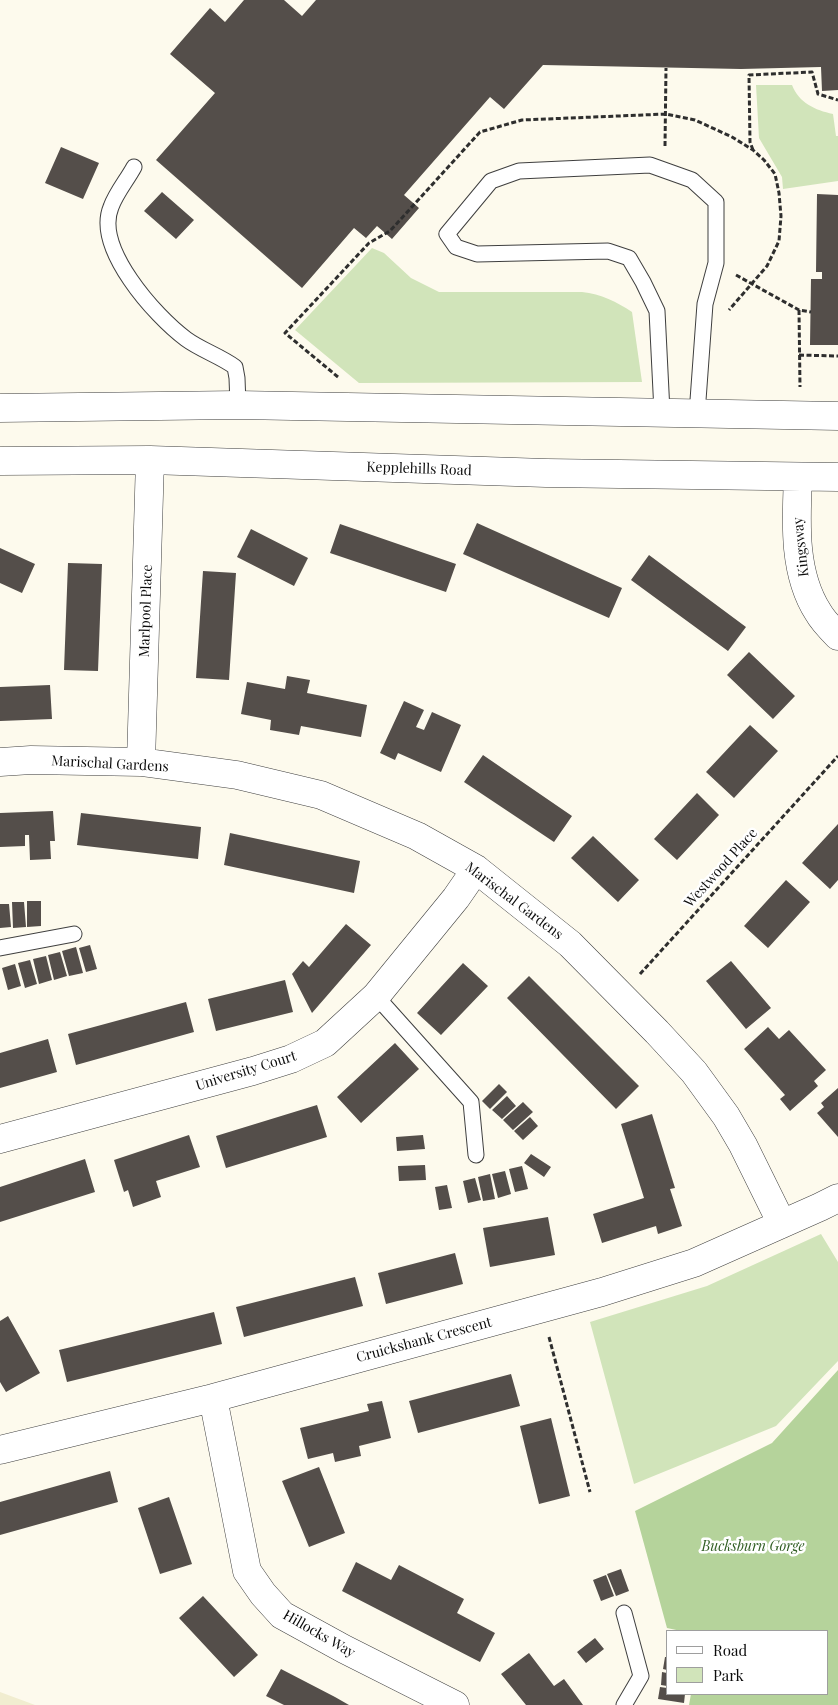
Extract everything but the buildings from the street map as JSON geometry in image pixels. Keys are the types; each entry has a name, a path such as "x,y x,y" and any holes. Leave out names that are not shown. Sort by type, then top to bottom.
{"street":[{"path":"0,408 238,405 346,406 838,416"},
{"name":"Kepplehills Road","path":"0,460 150,460 537,473 838,477"},
{"name":"Marlpool Place","path":"141,762 150,460"},
{"name":"Kingsway","path":"798,477 798,544 806,590 819,614 838,636"},
{"name":"Marischal Gardens","path":"0,762 31,760 141,762 237,775 321,795 417,836 476,870 570,944 678,1054 707,1088 743,1145 782,1224"},
{"name":"University Court","path":"0,1139 290,1060 325,1043 376,996 456,898 476,870"},
{"name":"Cruickshank Crescent","path":"0,1450 213,1398 602,1292 694,1263 838,1198"},
{"name":"Hillocks Way","path":"213,1398 248,1571 263,1594 282,1615 344,1649 455,1705"}],"lane":[{"path":"662,412 657,311 644,282 629,258 608,251 477,254 456,246 448,234 491,181 519,171 650,165 692,180 716,202 716,264 705,304 697,414"},
{"path":"134,167 110,208 108,231 120,261 137,289 158,315 187,340 223,358 235,367 238,405"},
{"path":"0,948 74,934"},
{"path":"376,996 471,1102 476,1155"},
{"path":"624,1614 641,1676 624,1705"}],"path":[{"path":"660,169 666,141 666,68"},
{"path":"753,150 750,142 749,75 812,72 818,94 838,100"},
{"path":"346,406 346,383 285,333 369,243 390,231 480,132 522,120 666,114 695,120 732,137 753,150 764,160 775,174 779,193 781,216 779,241 767,266 729,309 728,318"},
{"path":"716,264 799,310 810,312"},
{"path":"799,310 800,416"},
{"path":"799,355 838,356"},
{"name":"Westwood Place","path":"621,995 838,756"},
{"path":"541,1308 590,1492"}],"shaded area":[{"path":"0,1692 35,1705 0,1705"}],"green space":[{"path":"756,85 792,85 799,97 808,105 833,114 836,136 838,136 838,181 783,189 782,177 759,138"},
{"path":"372,248 384,253 411,278 439,292 582,292 615,302 632,312 642,382 359,383 295,330"},
{"path":"821,1234 838,1262 838,1361 776,1426 634,1484 590,1322 707,1286"},
{"name":"Bucksburn Gorge","path":"838,1370 838,1705 689,1705 691,1695 828,1695 828,1630 676,1630 667,1628 635,1511 772,1443"}]}
